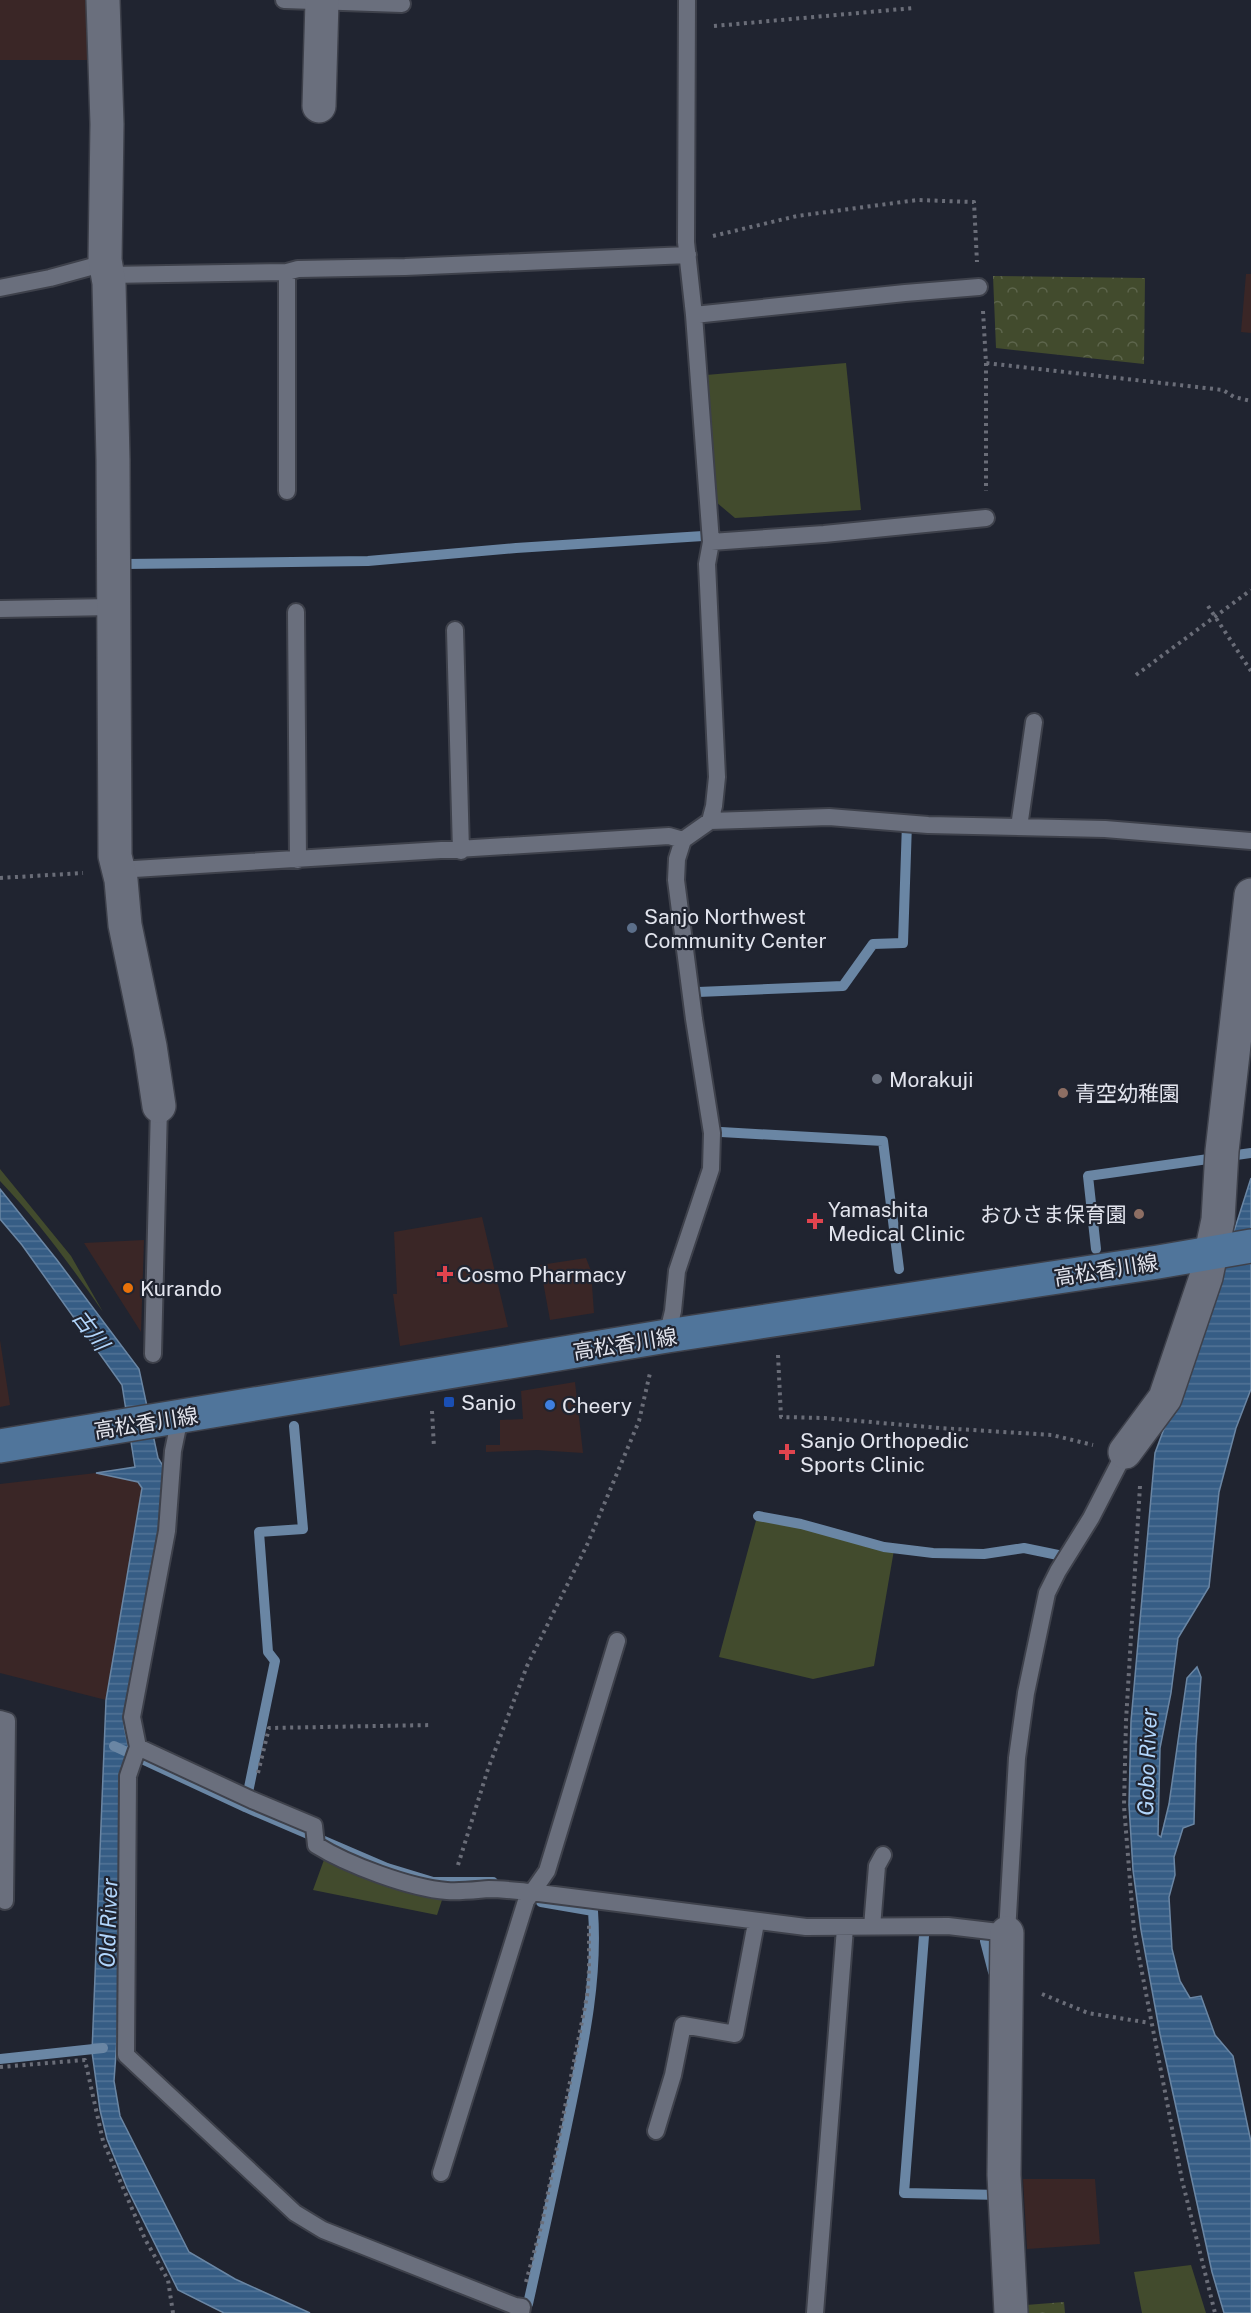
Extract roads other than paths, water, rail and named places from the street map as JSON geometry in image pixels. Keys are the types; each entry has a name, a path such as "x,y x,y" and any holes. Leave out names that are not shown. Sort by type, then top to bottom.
{"main road":[{"name":"高松香川線","path":"0,1446 667,1336 777,1321 1228,1250"}],"street":[{"path":"103,0 107,124 105,260 108,275 113,460 115,856 122,880 125,925 150,1046 159,1106"},
{"path":"319,106 322,1"},
{"path":"1125,1452 1165,1398 1203,1288 1228,1250 1218,1220 1223,1140 1251,895"},
{"path":"1007,1933 1004,2175 1011,2313"}],"lane":[{"path":"284,0 402,4"},
{"path":"687,0 687,249 711,542 707,564 717,777 710,821"},
{"path":"0,288 94,266 108,275 287,272 298,269 405,267 687,249"},
{"path":"287,272 287,491"},
{"path":"694,315 905,293 979,288"},
{"path":"711,542 824,534 986,518"},
{"path":"0,609 113,607"},
{"path":"296,612 298,860"},
{"path":"454,630 461,850"},
{"path":"1019,827 1034,722"},
{"path":"667,1336 675,1302 676,1271 711,1169 712,1133 676,880 677,858 683,840 710,821 829,817 928,825 1105,829 1251,841"},
{"path":"118,870 669,836 683,840"},
{"path":"153,1354 159,1106"},
{"path":"153,1422 173,1451 167,1531 132,1717 138,1747 129,1776 126,2055 295,2213 308,2222 521,2310"},
{"path":"138,1747 314,1826 316,1845 328,1852 384,1875 428,1888 449,1891 492,1889 531,1892 806,1928 948,1926 1007,1933 1017,1758 1026,1693 1047,1593 1091,1518 1125,1452"},
{"path":"441,2173 526,1901 547,1871 617,1641"},
{"path":"0,1719 8,1722 5,1900"},
{"path":"872,1927 877,1866 883,1855"},
{"path":"656,2131 673,2075 683,2025 735,2034 756,1923"},
{"path":"815,2313 845,1928"}],"water":[{"name":"Gobo River","path":"1251,1178 1251,1389 1236,1428 1219,1492 1209,1587 1178,1638 1171,1693 1160,1748 1158,1835 1161,1837 1169,1804 1187,1678 1197,1667 1201,1677 1196,1744 1194,1824 1183,1828 1174,1857 1175,1875 1169,1897 1172,1949 1180,1981 1190,1998 1201,1996 1215,2035 1233,2056 1251,2142 1251,2313 1224,2313 1212,2272 1160,2034 1141,1930 1133,1870 1129,1805 1131,1721 1155,1453 1213,1297"},
{"path":"0,1189 139,1369 158,1458 163,1466 161,1516 124,1726 128,1745 122,1776 121,1983 114,2081 120,2116 189,2252 235,2279 310,2313 224,2313 178,2290 127,2188 107,2139 100,2110 92,2052 106,1700 142,1488 138,1482 96,1473 135,1467 122,1385 22,1245 0,1219"}],"waterway":[{"path":"124,564 368,561 516,548 703,536"},
{"path":"698,992 843,986 873,944 903,943 907,823"},
{"path":"721,1132 883,1141 899,1269"},
{"path":"1096,1249 1088,1176 1251,1153"},
{"path":"245,1807 275,1661 268,1652 259,1532 303,1529 294,1426"},
{"path":"758,1516 801,1524 884,1547 933,1553 984,1554 1024,1548 1058,1555"},
{"path":"114,1746 245,1807 387,1868 433,1882 493,1882"},
{"path":"528,2304 579,2064 591,1988 594,1937 593,1911 541,1902 543,1890"},
{"path":"925,1923 904,2193 1001,2195"},
{"path":"985,1941 993,1972"},
{"path":"0,2059 103,2048"}],"place":[{"name":"Sanjo Northwest Community Center","path":"632,928"},
{"name":"Morakuji","path":"877,1079"},
{"name":"青空幼稚園","path":"1063,1093"},
{"name":"おひさま保育園","path":"1139,1214"},
{"name":"Yamashita Medical Clinic","path":"815,1221"},
{"name":"Cosmo Pharmacy","path":"445,1274"},
{"name":"Kurando","path":"128,1288"},
{"name":"Sanjo","path":"449,1402"},
{"name":"Cheery","path":"550,1405"},
{"name":"Sanjo Orthopedic Sports Clinic","path":"787,1452"}],"water label":[{"name":"古川","path":"91,1330"},
{"name":"Old River","path":"108,1923"}]}
